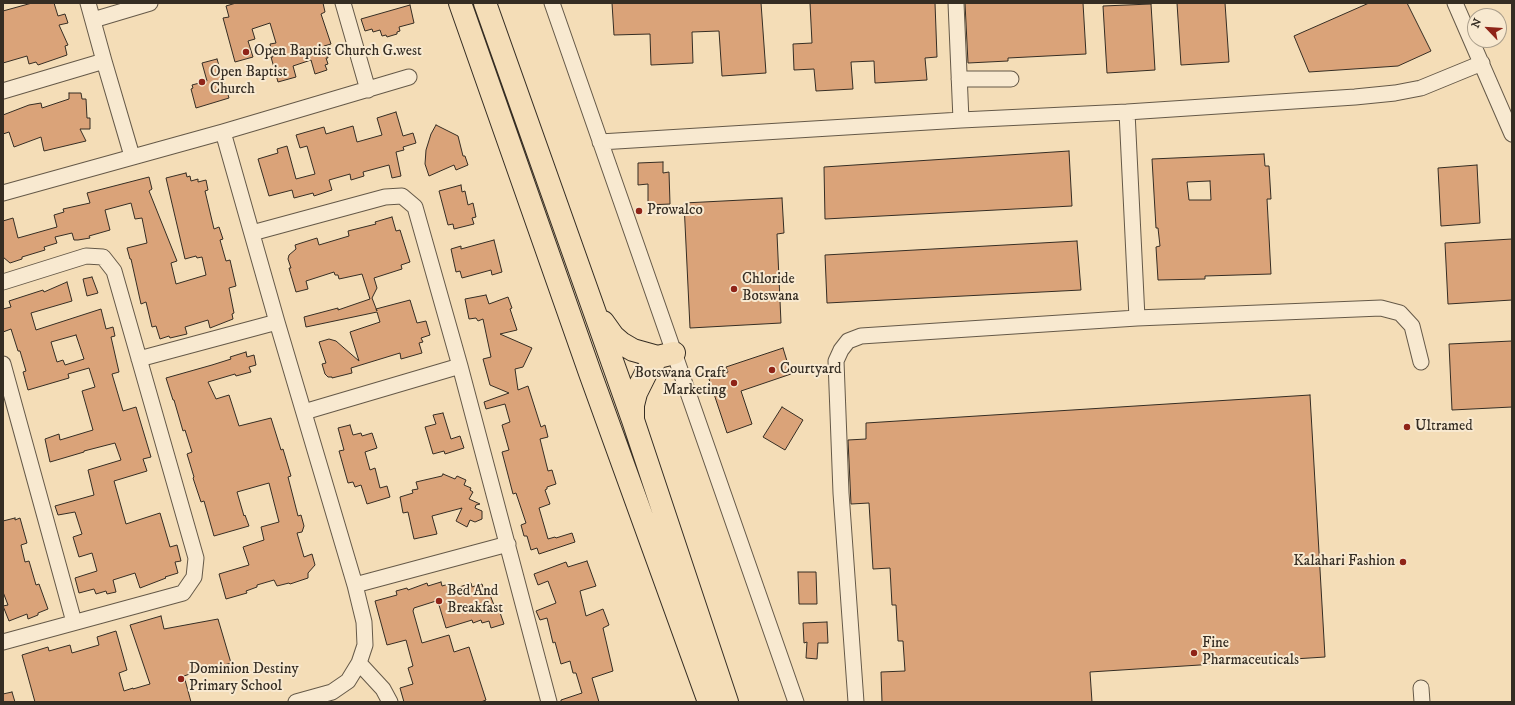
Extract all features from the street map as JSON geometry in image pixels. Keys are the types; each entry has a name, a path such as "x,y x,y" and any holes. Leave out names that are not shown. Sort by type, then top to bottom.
{"highway":[{"path":"460,3 590,373 709,702"},
{"path":"485,3 633,420 727,702"},
{"path":"589,295 603,323 621,344 633,350 666,355"},
{"path":"633,420 633,405 636,394 647,371 666,355"}],"street":[{"path":"88,3 132,156"},
{"path":"93,20 150,3"},
{"path":"343,3 368,90"},
{"path":"552,3 600,142 666,355 796,702"},
{"path":"956,3 960,120"},
{"path":"1455,3 1512,134"},
{"path":"3,91 104,61"},
{"path":"600,142 960,120 1128,112 1396,94 1421,88 1482,64"},
{"path":"3,193 223,132 409,77"},
{"path":"959,79 1011,79"},
{"path":"1128,112 1137,318"},
{"path":"223,132 277,322 355,585 364,622 365,645 359,663 348,681 332,692 296,702"},
{"path":"252,233 385,197 402,196 415,207 460,366 549,702"},
{"path":"3,282 86,256 103,257 114,272 196,558 194,578 183,593 3,642"},
{"path":"856,702 841,493 836,361 841,350 848,341 861,336 1137,318 1381,308 1400,313 1412,326 1421,362"},
{"path":"139,359 277,322"},
{"path":"3,364 74,622"},
{"path":"304,412 460,366"},
{"path":"355,585 508,544"},
{"path":"359,663 383,689 390,702"}],"building":[{"path":"32,3 54,3 58,16 65,14 68,23 59,25 68,45 65,46 67,55 38,65 36,62 29,64 27,56 3,63 3,11"},
{"path":"236,3 323,3 325,12 321,14 331,44 324,46 328,58 326,58 328,64 325,65 327,70 315,74 311,60 293,66 296,77 278,82 271,57 273,57 270,44 276,43 270,23 252,29 255,39 248,41 253,57 235,62 223,18 229,17 226,6"},
{"path":"612,3 761,3 766,73 722,76 719,31 692,32 693,63 651,65 650,34 614,35"},
{"path":"810,3 935,3 937,57 925,58 927,80 875,83 874,61 851,62 853,89 816,91 814,69 794,70 793,44 812,43"},
{"path":"965,3 1083,3 1086,54 1008,58 1008,61 968,63"},
{"path":"1177,3 1225,3 1229,62 1181,65"},
{"path":"1369,3 1407,3 1431,51 1398,66 1309,72 1294,36"},
{"path":"1151,4 1155,70 1107,73 1103,6"},
{"path":"410,5 414,23 399,27 400,31 397,32 397,34 387,37 386,35 382,36 380,30 373,32 372,29 365,31 361,19"},
{"path":"217,59 229,98 196,108 191,89 193,88 192,85 207,81 202,63"},
{"path":"69,93 81,93 82,99 86,99 87,118 90,118 90,129 80,129 86,141 44,151 41,137 14,147 9,132 3,134 3,115 29,105 41,103 42,108 69,99"},
{"path":"396,112 403,136 413,133 416,143 403,147 404,150 396,152 401,176 392,178 389,165 363,172 364,176 351,180 350,174 329,180 332,190 314,196 313,193 294,198 292,190 269,196 258,159 278,153 277,149 287,146 296,179 315,174 307,146 300,148 296,135 324,127 326,134 353,126 357,142 382,135 377,118"},
{"path":"436,125 458,136 463,156 465,156 468,165 456,170 454,165 429,176 425,164 426,150 431,134"},
{"path":"1069,151 1072,206 825,219 824,167"},
{"path":"1264,154 1265,166 1269,166 1271,199 1267,199 1271,274 1205,276 1205,279 1158,280 1156,247 1160,246 1158,228 1156,228 1152,159","holes":["1210,181 1211,200 1189,200 1187,182"]},
{"path":"663,162 663,173 669,172 670,204 648,205 648,184 638,185 638,163"},
{"path":"1477,165 1480,223 1441,226 1438,168"},
{"path":"186,173 187,177 190,176 191,181 198,179 198,182 206,180 208,190 205,191 214,229 219,227 223,239 220,240 226,261 230,260 236,286 229,288 234,313 232,314 233,319 210,328 208,320 185,327 187,334 170,338 169,336 160,339 156,326 152,327 146,302 141,304 131,259 127,248 147,243 142,218 135,219 131,203 105,210 110,230 89,236 90,238 78,240 74,240 72,233 55,237 57,243 44,247 45,250 22,257 22,259 10,263 3,257 3,221 13,218 18,238 57,227 54,215 64,212 63,209 90,203 87,193 149,177 152,189 149,191 177,261 171,263 176,284 206,275 202,257 197,258 196,256 185,259 166,178"},
{"path":"461,185 462,192 465,191 468,205 473,203 476,217 472,218 474,224 454,229 453,224 448,225 439,191"},
{"path":"782,198 784,233 777,234 781,323 690,328 684,203"},
{"path":"392,217 396,231 400,230 410,262 401,265 402,269 374,278 377,288 372,298 376,309 410,300 417,323 426,321 430,335 421,338 423,342 419,343 422,353 401,359 400,353 351,368 352,373 332,378 328,377 325,374 322,364 326,363 319,342 329,339 336,341 359,361 350,332 380,322 377,312 306,327 304,317 338,308 338,310 370,299 362,274 339,279 338,275 335,275 334,272 306,281 308,289 296,292 288,259 289,255 296,249 295,245 317,238 319,245 349,236 348,231 376,224 375,222"},
{"path":"1512,239 1512,300 1448,304 1445,243"},
{"path":"494,240 502,272 492,275 491,270 462,278 460,271 456,272 451,249 461,246 461,249"},
{"path":"1077,241 1081,290 827,303 825,255"},
{"path":"92,277 98,293 87,296 83,279"},
{"path":"67,282 72,301 31,313 36,330 101,309 106,329 113,327 115,336 111,337 119,372 112,374 123,411 136,407 151,457 143,459 147,471 114,481 126,524 160,513 170,547 177,545 181,561 175,562 178,573 140,588 135,573 113,580 116,592 107,594 106,591 96,594 94,589 79,593 75,578 97,571 92,553 79,557 73,537 82,534 75,512 58,515 55,506 94,495 88,470 121,460 115,443 50,462 45,439 59,434 60,440 93,430 82,391 95,387 89,368 68,374 69,378 28,390 23,372 26,371 11,329 3,332 3,309 11,307 9,301 43,290 44,292","holes":["76,335 84,359 65,365 63,360 57,362 51,342"]},
{"path":"486,295 489,304 508,297 512,308 510,309 517,330 500,334 532,348 523,367 515,369 518,390 528,386 541,427 545,425 548,437 540,439 548,471 552,470 556,484 547,487 545,490 550,504 539,508 548,539 572,533 575,542 539,554 537,548 531,550 527,536 524,536 521,525 526,523 516,493 513,494 502,452 509,450 502,425 510,422 505,404 486,409 484,402 509,393 490,385 483,359 491,357 483,319 478,321 476,318 469,319 465,299"},
{"path":"1512,341 1512,407 1452,410 1449,344"},
{"path":"783,348 791,374 741,391 752,424 727,433 709,379 728,372 726,367"},
{"path":"246,352 247,357 254,355 256,365 249,367 251,372 236,376 235,374 208,382 216,399 229,395 239,426 271,418 281,450 283,449 291,476 288,477 298,516 301,515 304,526 302,532 297,533 304,557 312,554 315,565 308,573 308,578 290,584 277,586 274,580 257,585 257,587 246,591 247,593 226,599 219,574 249,565 243,547 264,540 261,527 279,522 269,483 237,492 244,516 245,515 249,526 214,536 204,501 201,502 193,478 194,477 187,454 192,452 185,430 183,431 166,378 231,359 230,357"},
{"path":"1310,395 1325,657 1090,672 1092,702 882,702 881,672 905,671 903,641 898,641 896,605 892,605 890,568 873,569 869,503 851,504 848,440 866,439 866,423"},
{"path":"782,407 803,420 785,450 763,437"},
{"path":"443,413 451,439 460,436 464,448 445,454 444,451 433,454 425,427 436,424 433,415"},
{"path":"350,425 353,435 361,433 362,436 372,433 377,448 365,452 370,470 375,468 380,488 387,486 390,497 367,504 361,485 355,487 353,482 348,483 339,451 344,450 338,428"},
{"path":"443,474 455,479 457,476 466,480 464,485 471,488 470,490 473,492 469,499 480,504 476,505 475,508 482,511 482,519 475,522 470,520 467,527 456,521 462,508 432,516 437,534 414,539 408,512 403,513 400,497 413,493 412,490 418,489 416,482 442,476"},
{"path":"15,518 15,520 20,518 27,543 21,545 25,562 29,561 36,585 39,584 48,609 28,619 27,614 9,621 3,606 8,605 3,592 3,521"},
{"path":"587,561 596,586 580,591 586,616 603,609 609,625 603,628 613,671 592,678 599,702 561,702 561,700 582,693 576,673 573,673 570,661 561,664 555,642 553,643 547,618 540,620 536,611 556,603 548,581 538,585 534,574 566,562 568,567"},
{"path":"798,572 816,572 817,604 799,604"},
{"path":"441,582 442,586 449,584 451,590 471,583 472,587 482,584 486,596 490,595 494,605 497,604 504,624 491,628 489,621 482,623 481,620 473,623 472,620 446,628 439,605 436,601 414,608 413,611 422,643 449,635 454,652 469,647 486,700 481,702 404,702 400,688 413,684 408,668 413,666 406,640 387,645 375,601 397,595 396,591 407,588 408,590 427,583 428,586"},
{"path":"161,616 164,629 218,619 231,663 214,668 213,666 184,676 191,702 35,702 22,655 48,647 49,651 70,645 72,653 99,645 97,637 116,631 127,670 119,673 124,691 150,684 130,625"},
{"path":"827,622 828,643 818,643 817,659 806,658 807,642 804,643 803,623"},
{"path":"12,692 15,702 3,702 3,694"}],"place":[{"name":"Open Baptist Church G.west","path":"246,52"},
{"name":"Open Baptist Church","path":"202,82"},
{"name":"Prowalco","path":"639,211"},
{"name":"Chloride Botswana","path":"734,289"},
{"name":"Courtyard","path":"772,370"},
{"name":"Botswana Craft Marketing","path":"734,383"},
{"name":"Ultramed","path":"1407,427"},
{"name":"Kalahari Fashion","path":"1403,562"},
{"name":"Bed And Breakfast","path":"439,601"},
{"name":"Fine Pharmaceuticals","path":"1194,653"},
{"name":"Dominion Destiny Primary School","path":"181,679"}]}
